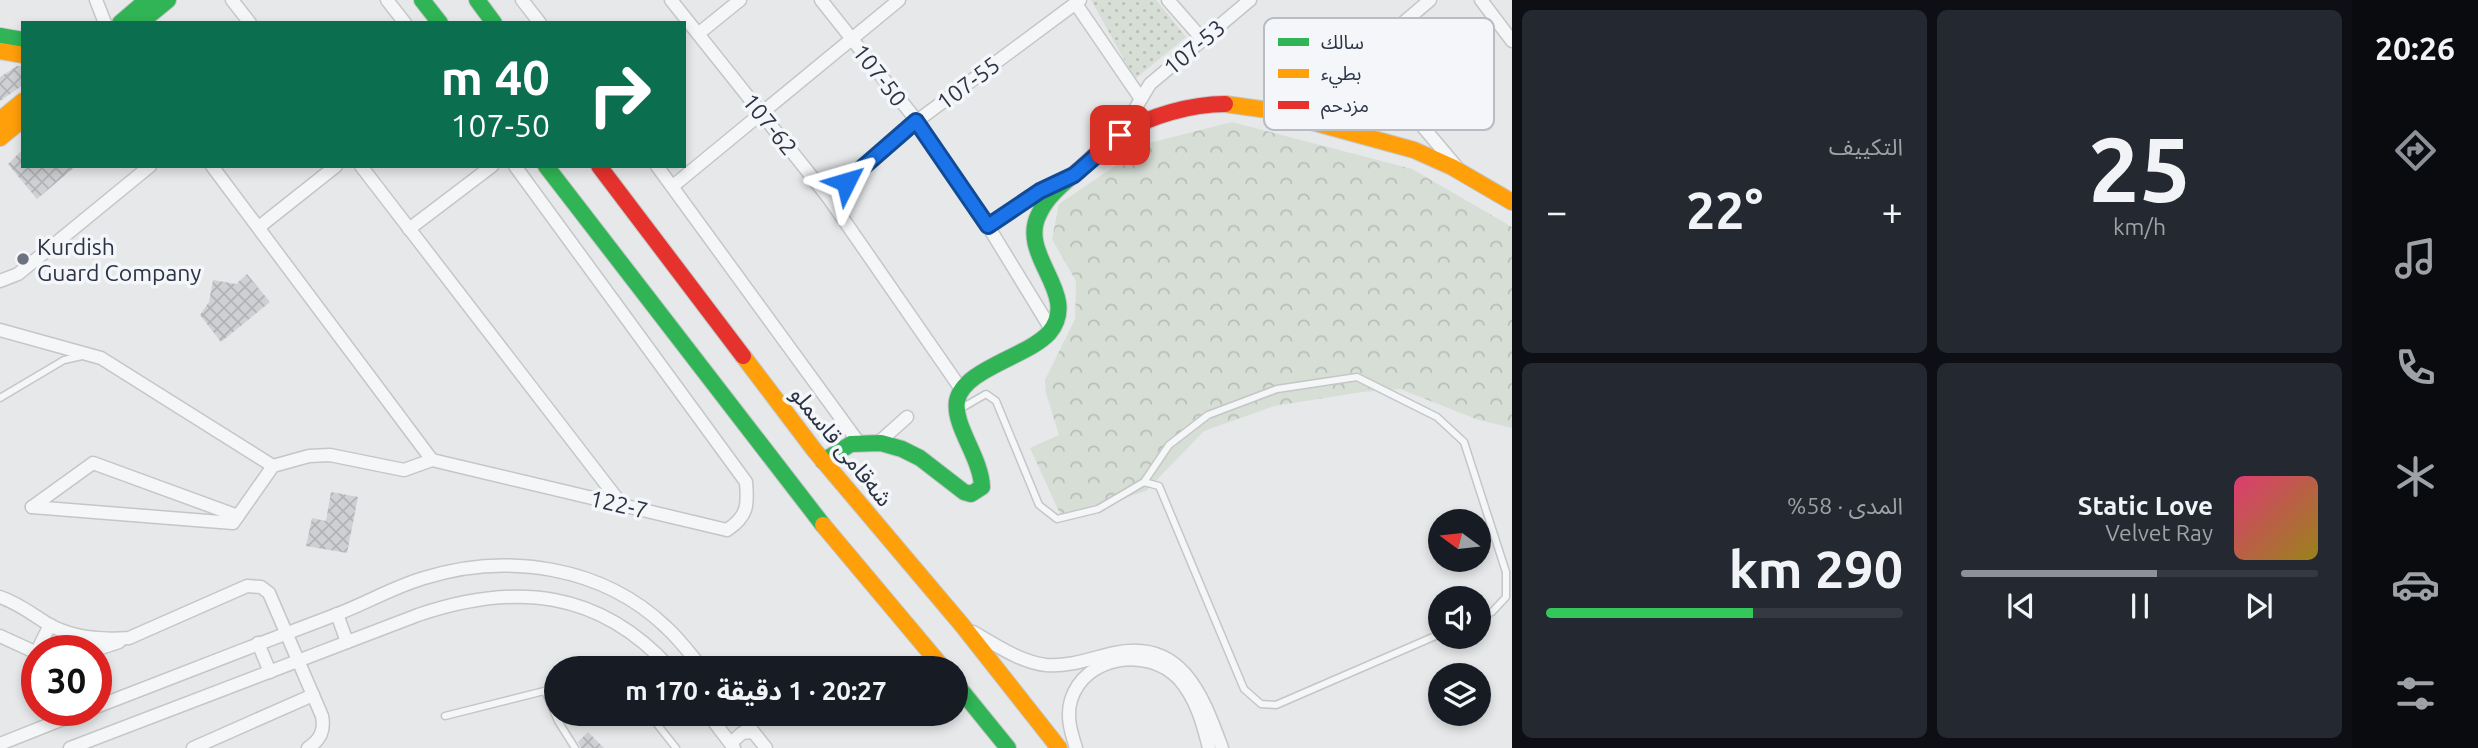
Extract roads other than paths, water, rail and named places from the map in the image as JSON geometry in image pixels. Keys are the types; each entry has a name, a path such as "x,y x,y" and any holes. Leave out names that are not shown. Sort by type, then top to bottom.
{"main road":[{"path":"122,21 147,0"},
{"path":"142,21 168,0"},
{"path":"422,0 438,21"},
{"path":"477,0 493,21"},
{"path":"0,36 21,40"},
{"path":"0,51 21,55"},
{"path":"0,120 21,103"},
{"path":"823,461 851,444 878,443 889,445 928,463 962,492 971,494 982,487 983,475 957,401 961,389 981,372 1021,355 1051,329 1058,318 1058,299 1035,248 1034,227 1041,210 1074,175 1120,135 1170,114 1211,104 1264,110"},
{"path":"0,138 21,121"},
{"path":"1337,130 1413,150 1512,202"},
{"path":"548,168 793,488 933,656"},
{"name":"شەقامی قاسملو","path":"600,168 823,461 962,625 1059,748"},
{"path":"968,699 1008,748"}],"street":[{"path":"96,0 104,21"},
{"path":"232,0 248,21"},
{"path":"387,0 403,21"},
{"path":"522,0 538,21"},
{"name":"107-62","path":"671,0 828,197 961,389"},
{"path":"698,34 740,0"},
{"name":"107-50","path":"821,0 916,121 988,226 1051,329"},
{"path":"673,186 899,0"},
{"path":"1168,0 1203,40"},
{"name":"107-53","path":"1120,135 1150,84 1250,0"},
{"path":"1481,0 1512,41"},
{"path":"1408,18 1427,1"},
{"path":"1078,2 1141,99"},
{"name":"107-55","path":"828,197 916,121 1078,2"},
{"path":"1425,130 1462,174"},
{"path":"0,281 18,274 147,168"},
{"path":"214,168 432,460 404,470 319,455 273,466 238,516 233,523 32,507 93,463 238,516"},
{"path":"259,227 333,168"},
{"path":"363,168 622,505"},
{"path":"409,229 489,168"},
{"name":"122-7","path":"432,460 727,530 742,517 747,508 746,482 516,168"},
{"path":"659,168 859,443"},
{"path":"988,226 1040,191 1074,175"},
{"path":"0,330 102,358 273,466"},
{"path":"878,443 907,417"},
{"path":"112,701 337,614 400,586 460,568 504,564 548,568 604,586 652,615 668,628 692,656"},
{"path":"112,644 250,586 261,587 269,593 322,716 323,730 316,742 308,748"},
{"path":"70,748 444,607 498,596 567,603 608,617 657,656"},
{"path":"0,597 25,608 50,625 87,637 129,638"},
{"path":"337,614 347,642"},
{"path":"45,635 50,625"},
{"path":"962,625 1014,655 1046,665 1075,663 1126,650 1170,661 1194,683 1222,748"},
{"path":"0,636 21,646"},
{"path":"258,643 270,672"},
{"path":"1076,748 1069,720 1071,701 1076,690 1095,670 1112,662 1128,659 1158,664 1180,680 1198,710 1209,748"},
{"path":"193,748 313,695"},
{"path":"0,744 46,726"},
{"path":"717,726 733,746 742,733 753,732"},
{"path":"748,726 766,748"}],"lane":[{"path":"0,398 64,360 82,355 102,358"},
{"path":"958,410 986,394 996,401 1039,505 1057,519 1098,509 1144,482 1169,445 1209,415 1277,389 1357,377 1437,417 1464,442 1506,572 1506,597 1491,612"},
{"path":"1144,482 1159,486 1244,689 1261,704 1276,705 1428,639"},
{"path":"445,716 544,691"},
{"path":"561,726 575,748"},
{"path":"659,726 676,748"}],"place":[{"name":"Kurdish Guard Company","path":"23,259"}]}
